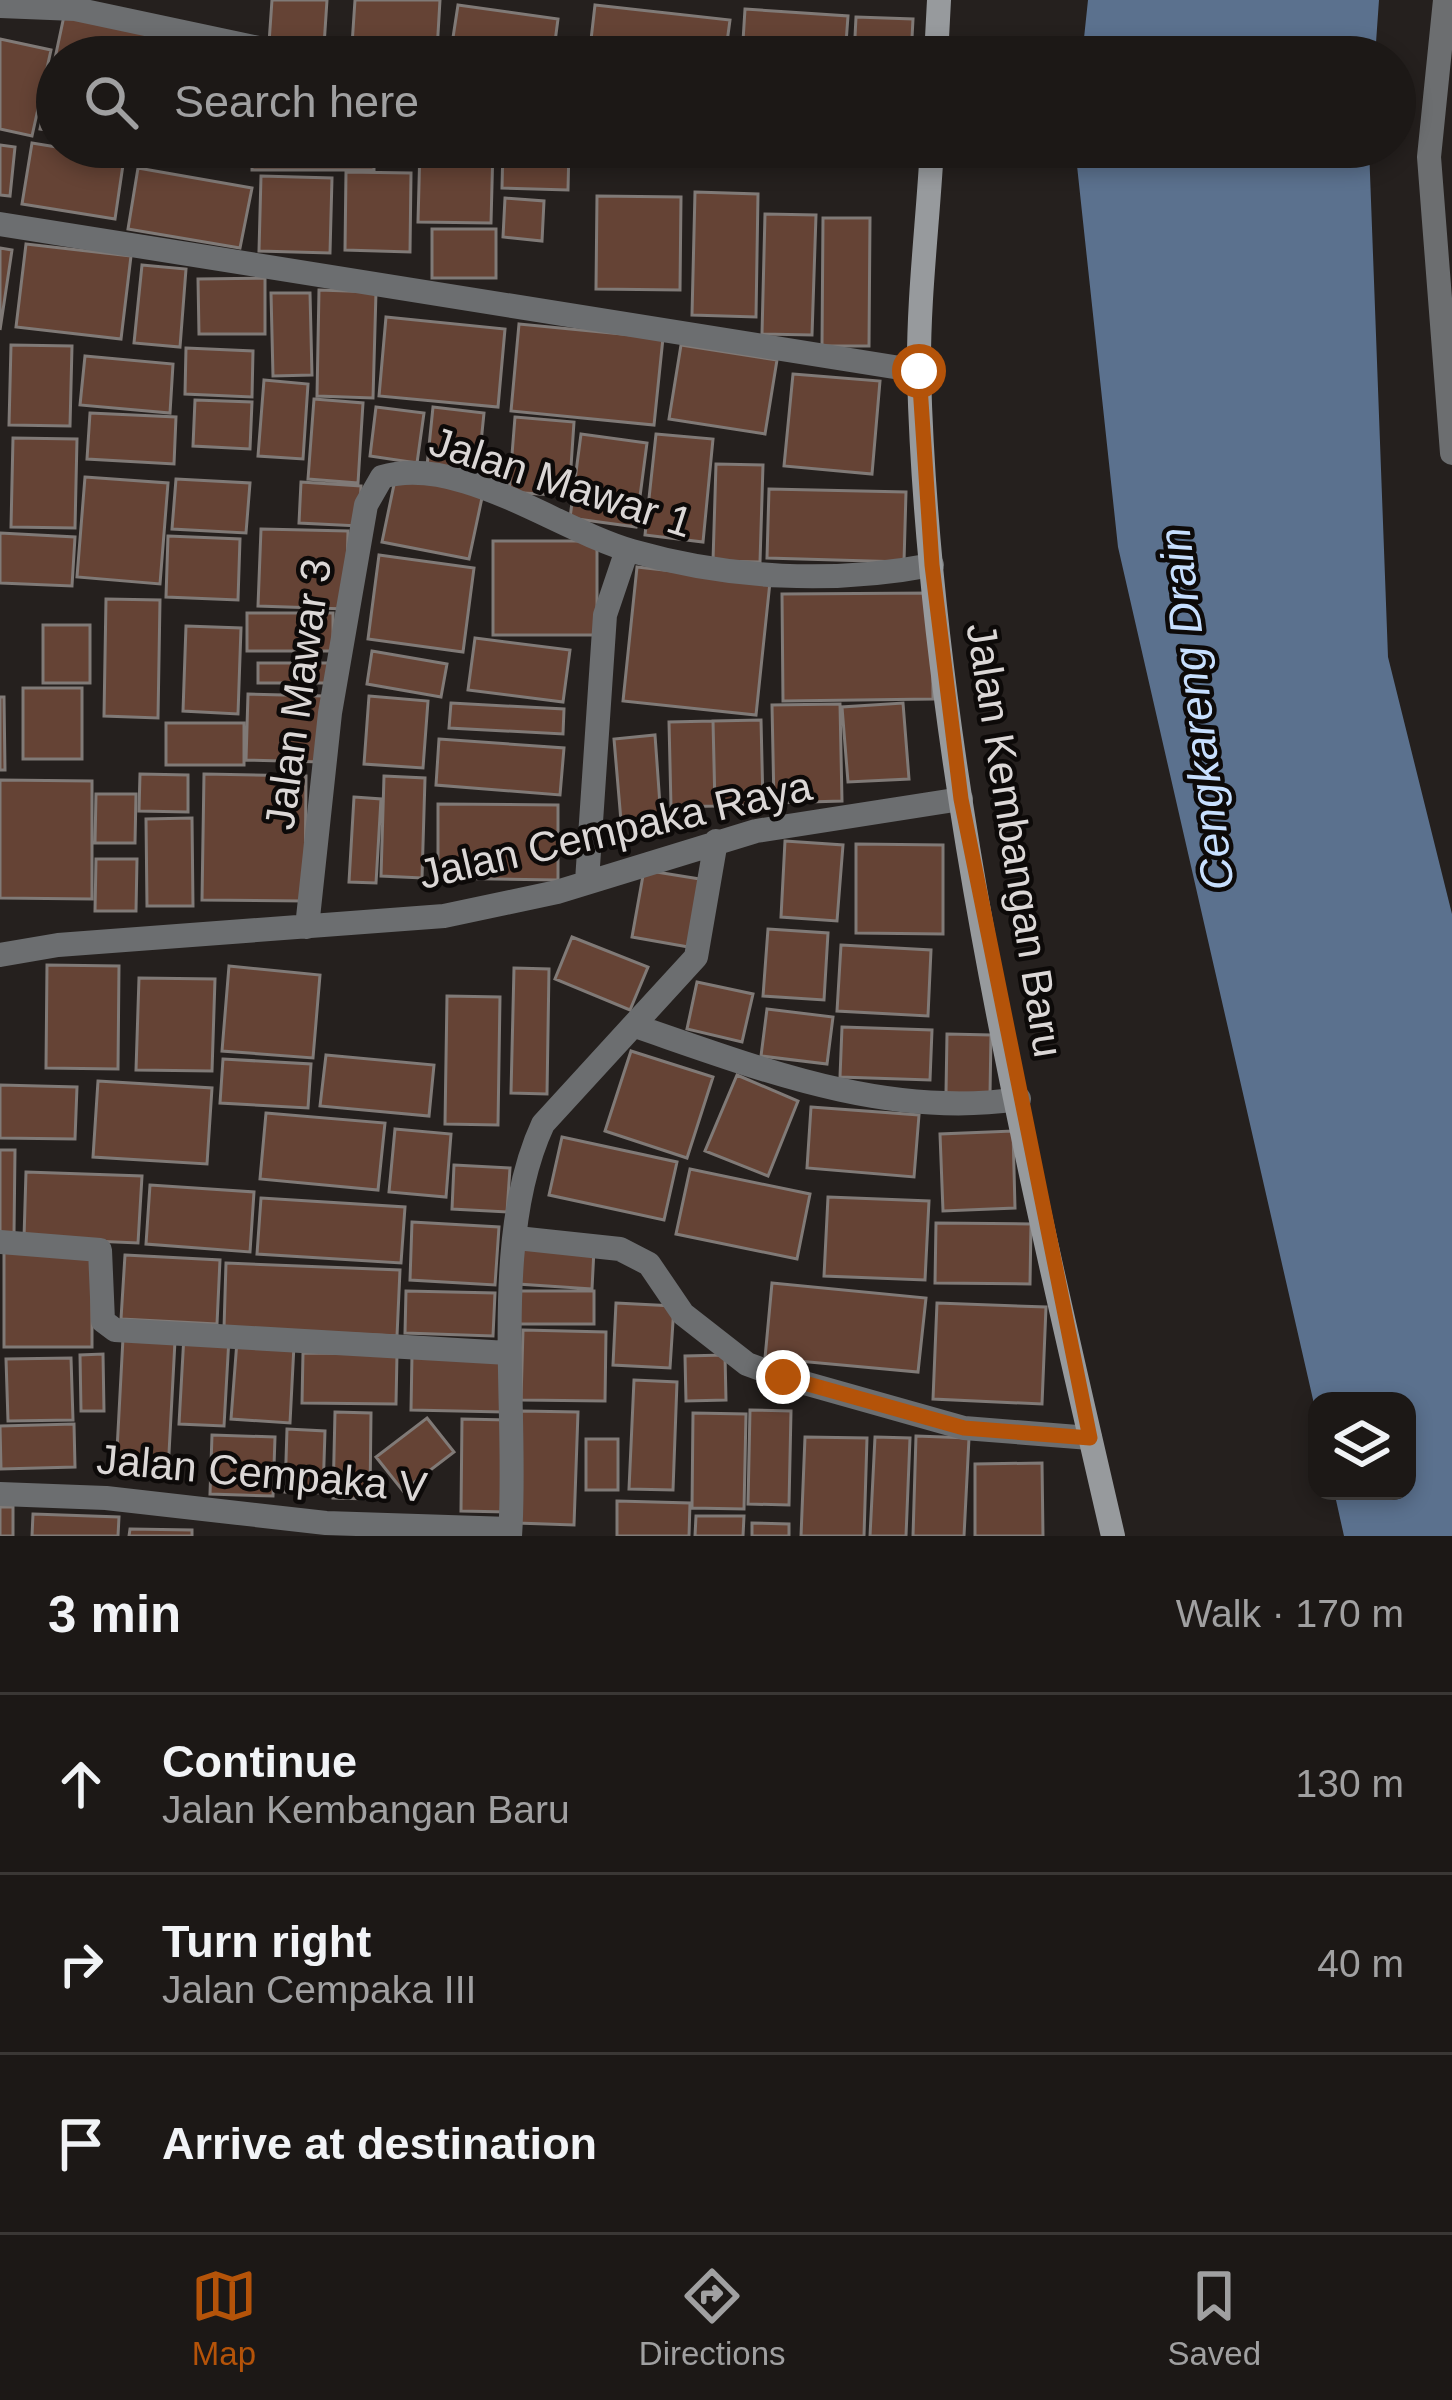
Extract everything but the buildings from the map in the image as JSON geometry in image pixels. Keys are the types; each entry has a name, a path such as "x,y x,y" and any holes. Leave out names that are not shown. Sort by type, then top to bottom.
{"main road":[{"path":"937,36 939,0"},
{"name":"Jalan Kembangan Baru","path":"931,168 919,371 932,565 961,799 1019,1099 1113,1536"}],"street":[{"path":"1445,0 1429,157 1452,453"},
{"path":"0,6 75,9 202,36"},
{"path":"0,224 919,371"},
{"name":"Jalan Mawar 1","path":"382,477 407,469 520,500 627,550 722,572 784,576 890,573 932,565"},
{"name":"Jalan Mawar 3","path":"307,927 330,713 366,506 382,477"},
{"path":"587,881 605,615 627,550"},
{"name":"Jalan Cempaka Raya","path":"0,955 58,945 444,916 587,881 716,841 961,799"},
{"path":"510,1532 516,1450 508,1353 517,1238 532,1147 543,1124 635,1026 702,944 716,841"},
{"path":"635,1026 842,1093 937,1103 1019,1099"},
{"path":"517,1238 620,1249 649,1264 683,1314 747,1364 783,1377 964,1428 1090,1438"},
{"path":"0,1242 100,1250 103,1321 115,1330 508,1353"},
{"name":"Jalan Cempaka V","path":"0,1494 106,1498 326,1523 510,1532"}],"water":[{"path":"1088,0 1379,0 1376,36 1084,36"},
{"name":"Cengkareng Drain","path":"1077,168 1370,168 1388,657 1452,914 1452,1536 1344,1536 1336,1500 1416,1500 1416,1392 1311,1392 1118,547"}],"route":[{"path":"783,1377 964,1428 1035,1438 1090,1438 961,799 932,565 919,371"}]}
